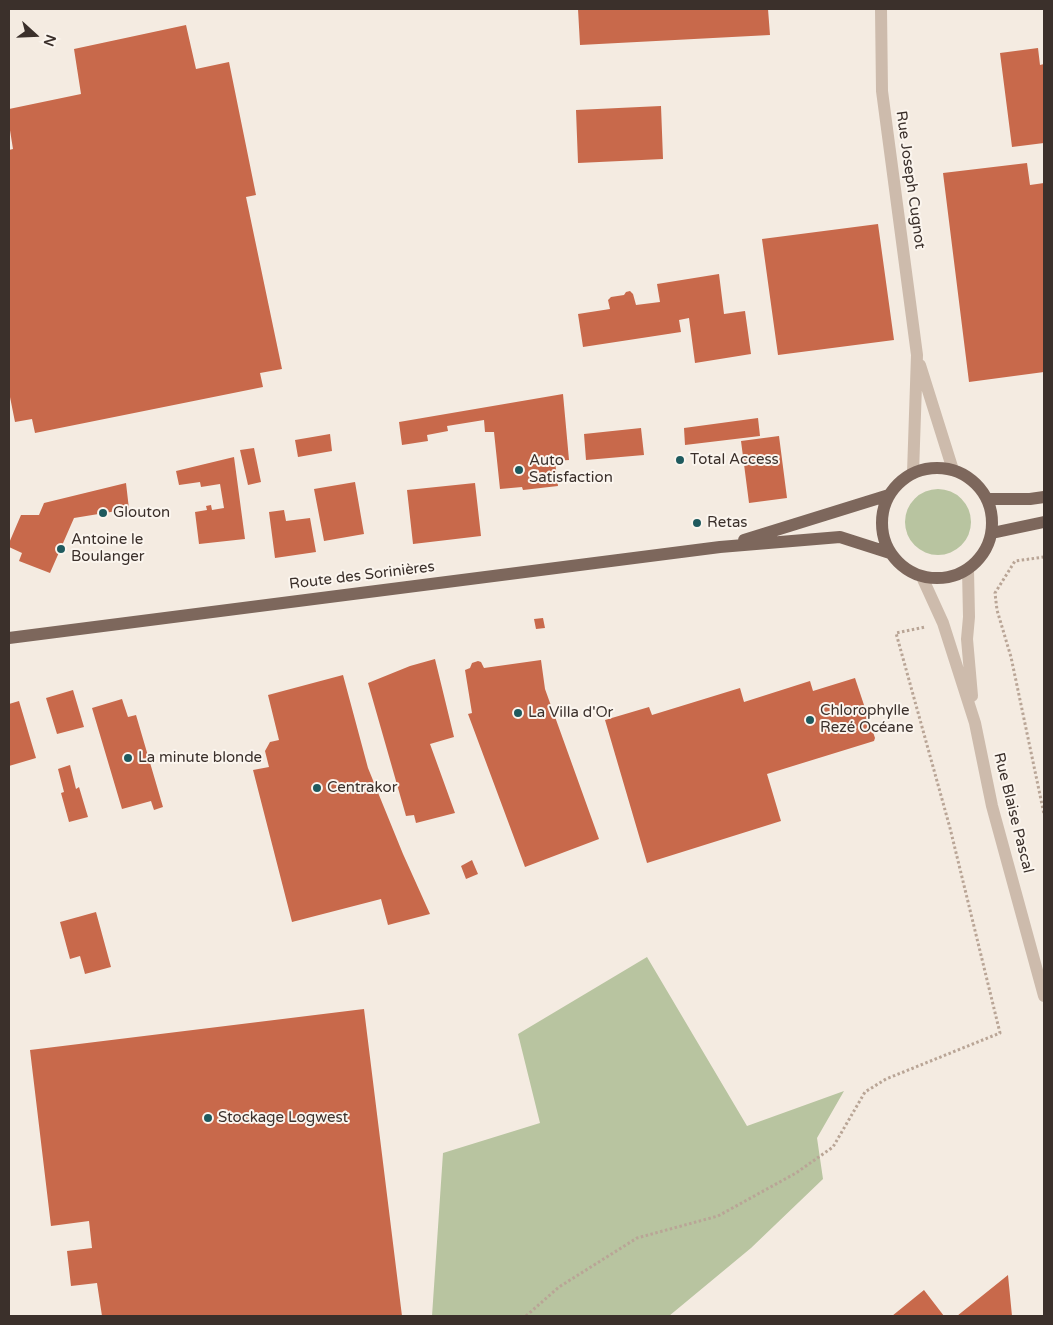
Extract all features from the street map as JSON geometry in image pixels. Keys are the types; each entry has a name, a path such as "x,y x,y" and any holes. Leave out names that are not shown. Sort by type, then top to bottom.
{"main road":[{"name":"Route des Sorinières","path":"939,467 952,470 967,476 980,488 987,498 992,515 992,533 987,547 979,560 968,570 953,577 938,579 922,577 904,568 890,553 883,540 882,509 889,495 899,482 913,473 926,468 939,467"},
{"name":"Route des Sorinières","path":"720,547 889,495"},
{"path":"987,498 1044,498"},
{"path":"992,533 1039,523"},
{"name":"Route des Sorinières","path":"9,638 720,547 840,537 890,553"}],"street":[{"name":"Rue Joseph Cugnot","path":"881,9 882,91 917,355 952,470"},
{"name":"Rue Joseph Cugnot","path":"913,473 917,355"},
{"path":"1030,499 1044,503"},
{"path":"1039,523 1044,516"},
{"name":"Rue Blaise Pascal","path":"968,570 969,617 966,639 975,724 992,806 1044,996"},
{"name":"Rue Blaise Pascal","path":"922,577 943,623 975,724"}],"path":[{"path":"1044,557 1015,561 995,594 997,610 1010,658 1044,814"},
{"path":"526,1316 559,1287 637,1238 718,1216 796,1173 833,1147 865,1092 886,1079 1000,1032 950,828 896,633 943,623"}],"green space":[{"path":"938,489 950,492 961,499 968,510 971,522 968,534 961,545 950,552 938,555 926,552 915,545 908,534 905,522 908,510 915,499 926,492"},
{"path":"647,957 747,1126 844,1091 817,1138 823,1179 751,1248 669,1316 432,1316 443,1153 540,1123 518,1034"}],"building":[{"path":"578,9 768,9 770,35 580,45"},
{"path":"186,25 196,69 229,62 256,195 246,197 282,369 260,373 263,387 35,433 32,419 15,422 9,392 9,150 13,149 9,109 81,94 74,49"},
{"path":"1038,48 1040,65 1044,64 1044,143 1012,147 1000,53"},
{"path":"661,106 663,159 578,163 576,110"},
{"path":"1027,163 1030,185 1044,183 1044,372 969,382 943,173"},
{"path":"878,224 894,340 778,355 762,239"},
{"path":"719,274 724,314 745,311 751,354 695,363 689,318 679,320 681,332 583,347 578,314 610,309 608,300 611,297 624,295 630,291 633,294 636,305 660,302 657,284"},
{"path":"563,394 569,460 555,461 558,486 523,490 522,487 500,489 494,432 485,432 484,420 447,426 448,431 427,435 428,441 402,445 399,422"},
{"path":"758,418 760,436 685,445 684,428"},
{"path":"641,428 644,455 586,460 584,434"},
{"path":"330,434 332,451 298,457 295,440"},
{"path":"779,436 787,498 749,503 741,441"},
{"path":"254,448 261,482 248,485 240,450"},
{"path":"234,457 245,539 199,544 195,512 207,510 206,506 211,505 212,510 224,508 220,484 201,487 200,482 179,485 176,471"},
{"path":"355,482 364,534 324,541 314,489"},
{"path":"126,483 129,509 74,518 50,573 19,561 22,553 9,547 21,515 39,515 44,503"},
{"path":"475,483 481,536 413,544 407,490"},
{"path":"284,510 286,521 310,518 316,552 275,558 269,512"},
{"path":"543,618 545,628 536,629 534,619"},
{"path":"435,659 454,737 430,744 455,813 416,823 414,815 406,816 368,683 410,666"},
{"path":"541,660 545,689 599,839 525,867 468,714 472,713 465,670 470,668 472,663 478,661 481,662 484,668"},
{"name":"Centrakor","path":"343,675 368,768 430,914 388,925 381,899 292,922 253,770 269,767 265,751 270,742 279,740 268,695"},
{"path":"855,678 875,738 874,741 767,774 781,821 647,863 605,720 649,707 652,715 740,688 744,702 810,681 813,691"},
{"path":"73,690 84,727 57,734 46,698"},
{"name":"La minute blonde","path":"122,699 128,717 136,715 163,807 154,810 151,801 122,809 92,708"},
{"path":"19,701 36,758 9,766 9,704"},
{"path":"70,765 76,789 79,787 88,817 69,822 61,793 64,792 58,769"},
{"path":"472,860 478,874 466,879 461,866"},
{"path":"96,912 111,967 85,974 80,956 70,959 60,922"},
{"name":"Stockage Logwest","path":"364,1009 402,1316 102,1316 97,1283 71,1286 67,1251 92,1248 89,1221 51,1226 30,1050"},
{"path":"1008,1275 1012,1316 957,1316"},
{"path":"924,1290 944,1316 892,1316"}],"place":[{"name":"Total Access","path":"680,460"},
{"name":"Auto Satisfaction","path":"519,470"},
{"name":"Glouton","path":"103,513"},
{"name":"Retas","path":"697,523"},
{"name":"Antoine le Boulanger","path":"61,549"},
{"name":"La Villa d'Or","path":"518,713"},
{"name":"Chlorophylle Rezé Océane","path":"810,720"},
{"name":"La minute blonde","path":"128,758"},
{"name":"Centrakor","path":"317,788"},
{"name":"Stockage Logwest","path":"208,1118"}]}
